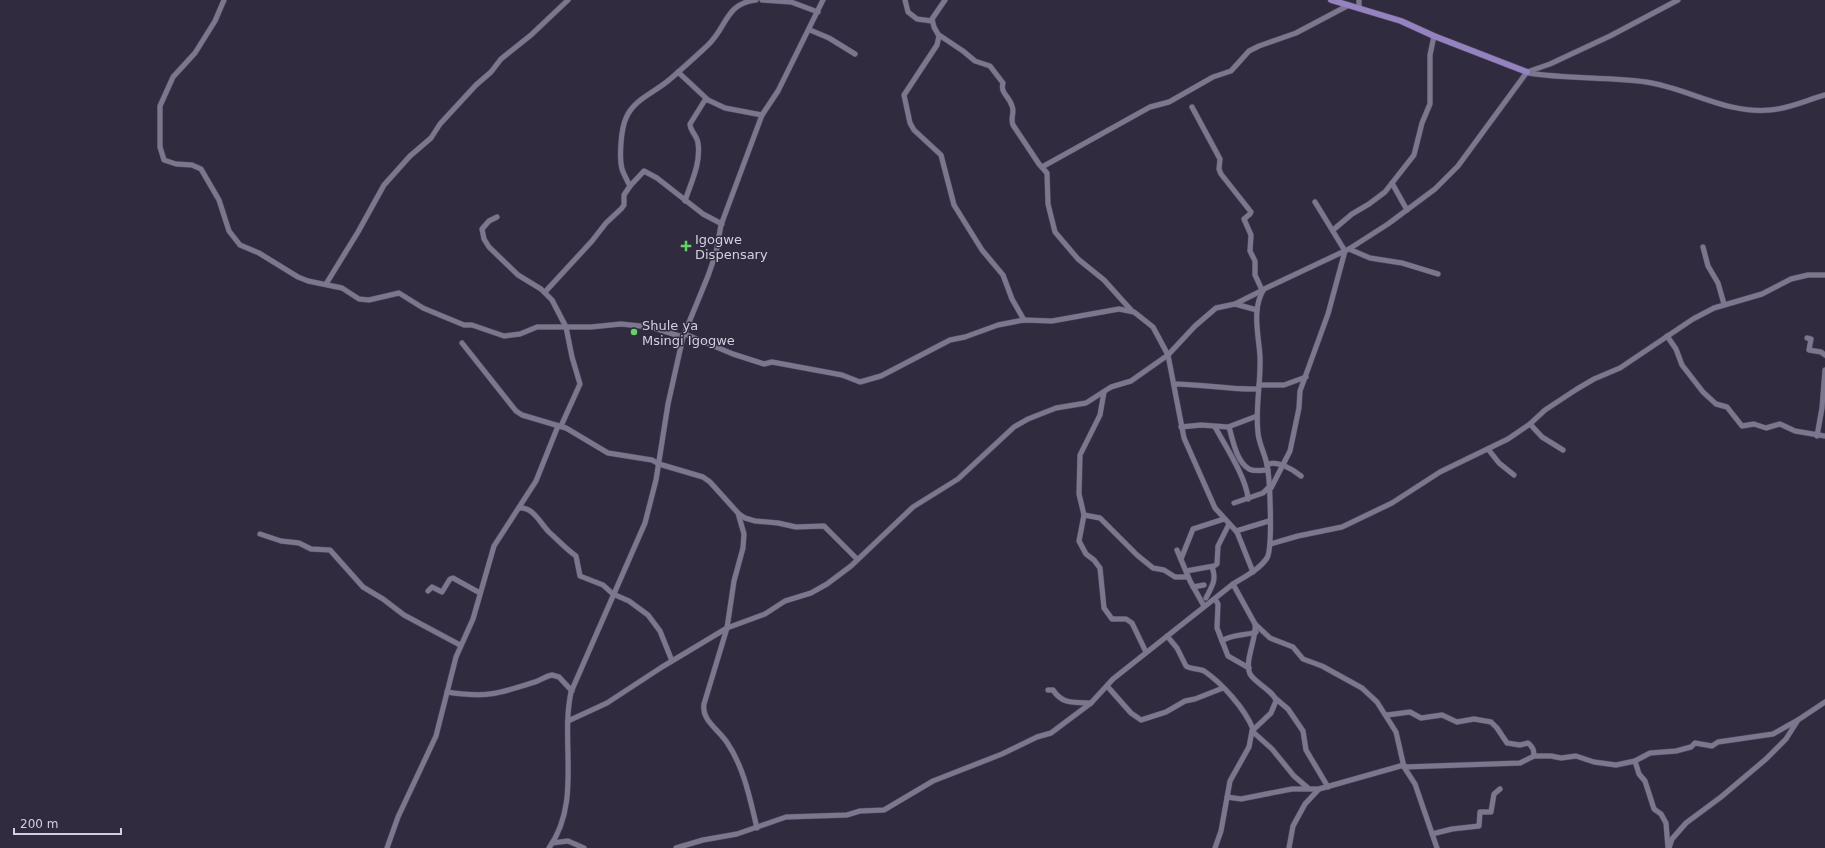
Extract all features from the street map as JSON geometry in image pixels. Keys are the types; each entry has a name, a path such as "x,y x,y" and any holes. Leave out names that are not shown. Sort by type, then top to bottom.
{"main road":[{"path":"1331,0 1401,21 1434,36 1527,72"}],"street":[{"path":"224,0 215,21 195,53 173,77 160,106 161,156 168,162 192,165 201,169 219,200 229,231 240,245 259,253 308,281 342,288 354,297 364,300 399,293 423,308 464,325 472,325 504,336 520,334 537,327 591,328 630,324 684,335 764,364 772,362 827,372 860,382 881,376 950,340 965,337 998,325 1024,320 1052,321 1119,309 1131,311 1144,318 1153,327 1168,355 1184,438 1210,499 1215,508 1236,531 1253,572"},
{"path":"326,284 358,232 384,185 410,156 431,138 440,124 476,85 491,72 501,59 531,35 568,0"},
{"path":"630,186 624,175 622,164 622,132 626,118 635,104 678,72 720,31 731,10 746,1 756,0"},
{"path":"762,0 791,2 818,12"},
{"path":"550,846 561,824 567,802 568,721 572,691 613,594 646,524 659,464 668,404 684,335 708,276 722,224 762,115 778,91 810,30 823,0"},
{"path":"905,0 908,12 917,20 932,21"},
{"path":"944,0 932,21 938,35 937,45 904,95 910,123 914,130 941,155 954,205 982,250 1004,275 1012,299 1024,320"},
{"path":"1359,0 1359,8"},
{"path":"568,721 607,703 727,628 765,614 784,602 819,589 836,578 913,507 958,479 1014,428 1040,413 1056,408 1086,403 1111,387 1131,380 1168,355 1195,326 1216,308 1235,304 1347,250 1407,210 1435,189 1458,166 1527,72 1550,64 1604,39 1678,0"},
{"path":"1042,167 1150,107 1179,97 1204,82 1230,71 1250,51 1259,46 1296,33 1349,6"},
{"path":"810,30 829,38 855,54"},
{"path":"938,35 959,48 975,61 990,66 998,76 1003,84 1002,89 1010,100 1014,109 1012,123 1048,176 1048,204 1055,232 1078,259 1104,280 1131,311"},
{"path":"1333,230 1357,210 1369,204 1392,183 1414,155 1422,123 1430,107 1430,55 1434,36"},
{"path":"678,72 708,100 725,108 762,115"},
{"path":"1527,72 1546,76 1648,82 1712,102 1756,110 1775,110 1825,95"},
{"path":"685,201 696,170 699,149 697,139 690,128 690,124 704,102 708,100"},
{"path":"1192,108 1220,159 1219,169 1221,174 1250,212 1244,220 1251,235 1250,251 1255,261 1255,276 1263,290"},
{"path":"545,292 592,241 606,222 621,210 624,205 624,195 644,171 657,178 703,214 722,224"},
{"path":"1392,183 1407,210"},
{"path":"1315,202 1347,250 1370,258 1402,263 1438,274"},
{"path":"387,848 398,817 436,736 460,645 473,619 494,546 520,508 536,481 580,384 572,357 566,327 552,300 545,292 518,275 485,242 481,233 483,225 497,217"},
{"path":"1703,247 1708,266 1718,283 1724,304"},
{"path":"1234,504 1263,493 1270,487 1290,451 1299,408 1300,391 1332,302 1337,277 1347,250"},
{"path":"1270,544 1298,536 1342,527 1392,503 1440,472 1508,439 1530,424 1545,410 1572,392 1594,379 1620,368 1693,319 1724,304 1762,294 1791,279 1808,275 1825,275"},
{"path":"679,848 703,840 737,834 786,817 847,815 890,808 933,781 1002,754 1037,737 1051,733 1091,703 1107,686 1146,652 1233,584 1253,572 1267,558 1270,544 1269,466 1258,435 1257,416 1260,358 1257,310 1258,300 1263,290"},
{"path":"1235,304 1257,310"},
{"path":"1667,336 1676,349 1682,365 1703,392 1716,404 1727,406 1742,426 1754,424 1766,428 1780,424 1795,431 1817,436 1825,436"},
{"path":"1807,338 1811,339 1809,350 1822,352 1825,355"},
{"path":"462,342 516,411 522,415 560,426 608,453 652,460 659,464 706,479 738,513 745,518 755,521 778,523 796,527 824,526 857,559"},
{"path":"1817,436 1822,408 1825,370"},
{"path":"1174,384 1201,385 1242,390 1284,385 1306,376"},
{"path":"1104,392 1100,414 1080,455 1079,494 1084,515 1080,544 1086,554 1094,560 1100,568 1106,611 1112,619 1126,619 1132,623 1146,652"},
{"path":"1181,427 1201,425 1229,427 1257,416"},
{"path":"1530,424 1542,437 1563,450"},
{"path":"1215,427 1239,473 1247,491 1248,499"},
{"path":"1229,427 1236,451 1248,468 1253,470 1269,466 1283,466 1301,476"},
{"path":"1488,449 1503,467 1514,475"},
{"path":"520,508 527,508 544,523 548,530 564,547 576,556 578,575 599,583 613,594 635,605 652,620 660,631 672,662"},
{"path":"738,513 741,520 744,540 734,581 727,628 704,704 703,712 707,720 727,742 734,753 749,795 757,828"},
{"path":"1084,515 1100,518 1153,568 1164,570 1175,577 1188,578"},
{"path":"1181,559 1193,529 1224,519"},
{"path":"1236,531 1269,521"},
{"path":"1186,571 1212,567 1217,564 1218,546 1229,524"},
{"path":"260,534 281,541 299,543 311,549 330,550 335,554 351,576 363,587 383,599 404,615 460,645"},
{"path":"1177,550 1188,578 1204,606"},
{"path":"1206,598 1214,584 1212,567"},
{"path":"428,591 432,587 442,592 450,579 453,578 480,593"},
{"path":"1233,584 1255,624 1274,641 1293,647 1307,661 1322,666 1366,691 1377,702 1387,715 1400,744 1404,766 1415,784 1437,848"},
{"path":"1193,587 1204,585"},
{"path":"1199,597 1214,599 1218,605 1217,628 1228,656 1249,668"},
{"path":"1255,624 1256,632 1249,668 1253,678 1288,709 1303,731 1306,750 1328,787"},
{"path":"1222,641 1231,635 1243,636 1256,632"},
{"path":"1167,636 1177,648 1186,666 1203,671 1222,688 1246,714 1252,730 1272,749 1294,776 1308,788"},
{"path":"447,692 471,696 488,696 552,675 559,677 572,691"},
{"path":"1107,686 1130,713 1141,720 1166,712 1185,701 1195,699 1222,688"},
{"path":"1048,690 1052,690 1059,698 1071,703 1091,703"},
{"path":"1215,848 1221,831 1230,781 1249,746 1252,730 1271,713 1275,698"},
{"path":"1227,797 1241,799 1279,790 1308,788 1319,789 1404,766 1520,763 1534,756 1576,756 1608,764 1635,761 1647,754 1672,752 1691,747 1695,742 1712,746 1718,742 1770,735 1781,731 1825,702"},
{"path":"1387,715 1410,712 1421,718 1442,715 1457,722 1474,719 1491,722 1507,743 1520,745 1528,743 1533,747 1534,756"},
{"path":"1668,848 1676,834 1689,819 1721,797 1783,744 1798,720"},
{"path":"1635,761 1640,774 1646,783 1654,809 1661,814 1666,823 1668,848"},
{"path":"1289,848 1293,826 1305,804 1319,789"},
{"path":"1432,834 1452,829 1479,826 1480,812 1491,812 1494,794 1500,789"},
{"path":"550,846 568,841 584,848"}],"place":[{"name":"Igogwe Dispensary","path":"686,246"},
{"name":"Shule ya Msingi Igogwe","path":"634,332"}]}
